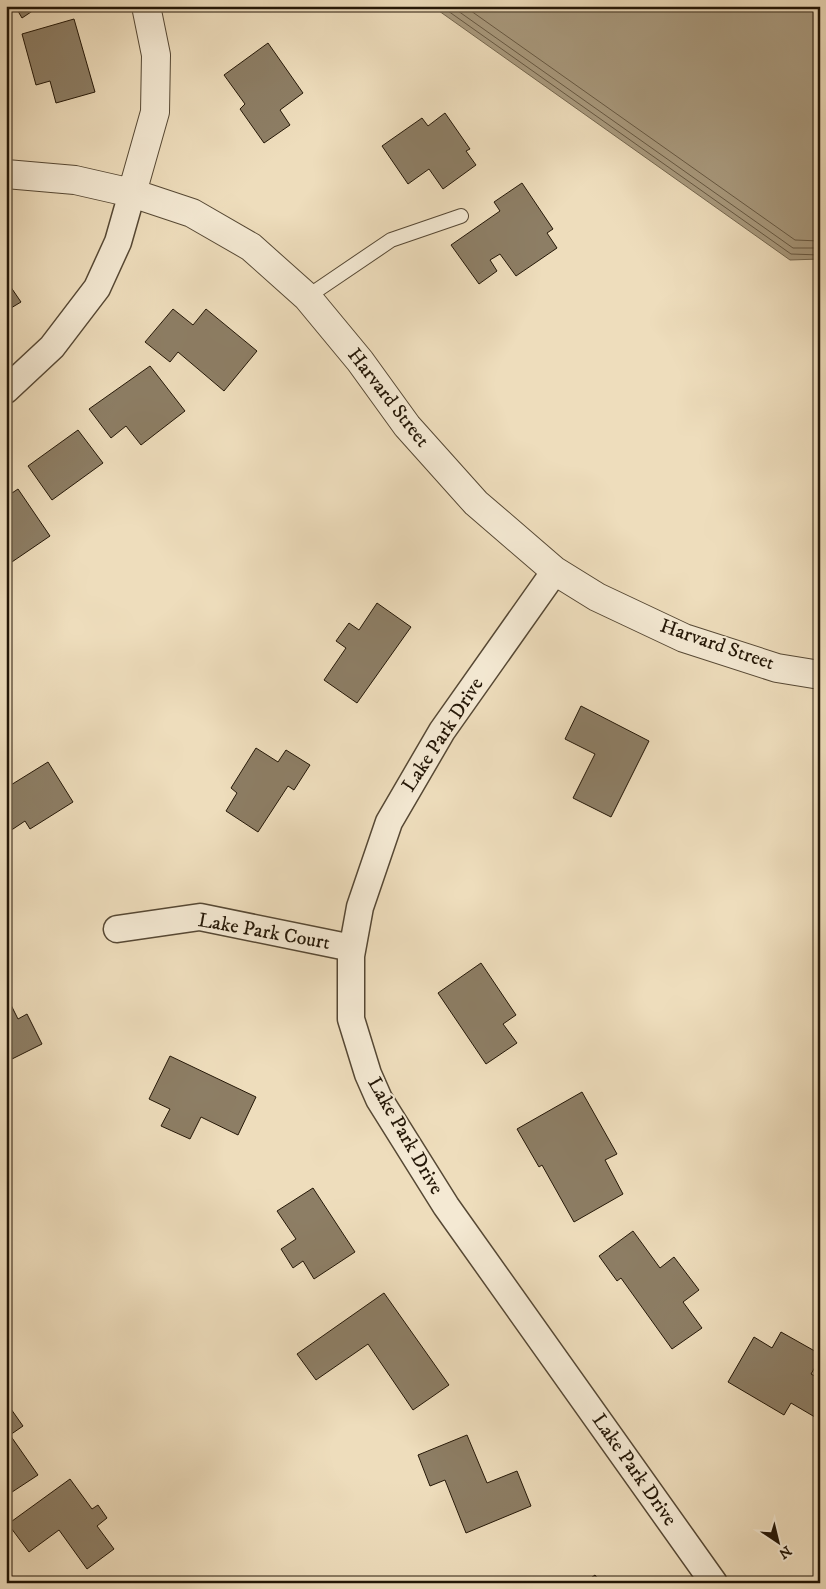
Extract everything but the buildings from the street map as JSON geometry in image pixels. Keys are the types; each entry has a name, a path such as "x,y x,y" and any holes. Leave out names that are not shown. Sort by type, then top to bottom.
{"street":[{"path":"6,390 52,347 97,288 118,242 155,112 156,55 146,6"},
{"name":"Harvard Street","path":"6,174 75,180 132,193 192,213 251,246 306,297 360,361 407,426 476,503 555,571 597,596 684,638 777,668 820,675"},
{"name":"Lake Park Drive","path":"555,571 442,731 388,822 360,907 352,948 351,1019 368,1074 379,1099 446,1206 714,1583"},
{"name":"Lake Park Court","path":"117,929 200,918 352,948"}],"lane":[{"path":"306,297 391,240 461,216"}],"water":[{"path":"432,6 820,6 820,259 790,260"}]}
